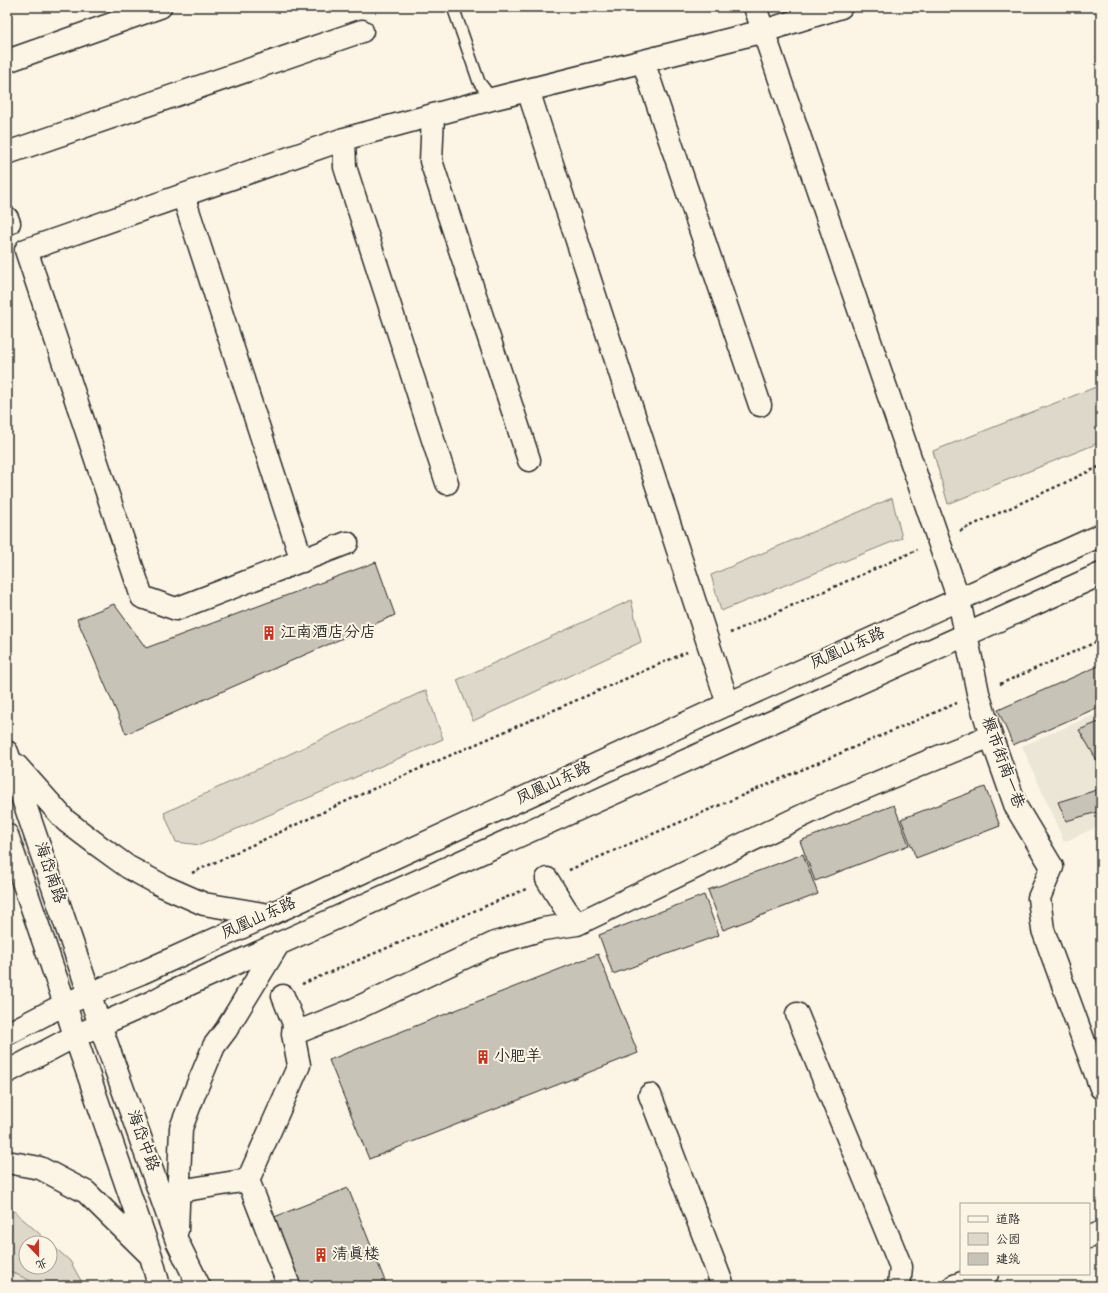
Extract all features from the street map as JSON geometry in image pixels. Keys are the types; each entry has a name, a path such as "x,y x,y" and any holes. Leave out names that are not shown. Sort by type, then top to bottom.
{"street":[{"path":"7,61 160,7"},
{"name":"粮市街南一巷","path":"755,7 959,600 978,693 991,736 1016,807 1052,867 1039,898 1043,930 1101,1088"},
{"path":"347,543 176,609 142,597 26,250 344,139 492,99 764,31 841,7"},
{"path":"7,153 362,31"},
{"path":"643,61 760,405"},
{"path":"528,90 728,704"},
{"path":"434,115 431,161 529,460"},
{"path":"344,139 345,166 447,483"},
{"path":"183,195 302,561"},
{"name":"凤凰山东路","path":"7,1034 65,1004 269,915 728,704 1101,536"},
{"name":"凤凰山东路","path":"7,1072 100,1024 152,1002 279,943 1101,574"},
{"path":"293,1034 354,1010 495,943 543,928 578,924 829,803 991,736"},
{"path":"8,755 66,821 128,867 163,886 204,904 269,915"},
{"name":"海岱南路","path":"8,755 90,994"},
{"name":"海岱南路","path":"7,835 65,1004"},
{"path":"547,879 565,908 578,924"},
{"path":"177,1241 181,1128 214,1046 226,1030 279,943"},
{"name":"海岱中路","path":"90,994 177,1241 199,1286"},
{"path":"283,996 294,1024 293,1034 299,1065 248,1180 289,1286"},
{"name":"海岱中路","path":"65,1004 151,1256 159,1286"},
{"path":"797,1014 901,1267 899,1286"},
{"path":"650,1095 723,1286"},
{"path":"7,1162 40,1168 86,1192 151,1256"},
{"path":"179,1191 248,1180"},
{"path":"1090,1237 1101,1233"},
{"path":"954,1286 984,1275"}],"lane":[{"path":"453,7 478,82 492,99"}],"path":[{"path":"163,886 364,793 938,541 1101,466"},
{"path":"283,996 304,983 1101,640"}],"shaded area":[{"path":"1101,712 1101,825 1064,842 1022,746"},
{"path":"7,1257 18,1263 18,1275 41,1275 62,1286 7,1286"}],"green space":[{"path":"1101,385 1101,442 948,504 933,451"},
{"path":"892,498 902,538 721,611 711,575"},
{"path":"631,600 641,642 473,721 457,680"},
{"path":"426,690 443,739 200,845 176,842 164,813"},
{"path":"7,1205 41,1235 18,1235 18,1275 58,1275 58,1250 70,1261 84,1286 42,1286 7,1270"}],"building":[{"name":"江南酒店分店","path":"376,562 395,615 126,734 77,619 114,604 146,648"},
{"path":"1101,665 1101,706 1013,745 998,710"},
{"path":"1101,721 1101,767 1079,730"},
{"path":"985,787 1000,826 916,858 901,819"},
{"path":"1100,789 1101,811 1066,821 1058,802"},
{"path":"894,805 909,845 815,881 800,841"},
{"path":"803,854 818,894 723,930 708,890"},
{"path":"704,895 719,935 613,974 599,935"},
{"name":"小肥羊","path":"598,954 638,1053 369,1159 329,1060"},
{"name":"清真楼","path":"348,1188 387,1286 278,1286 254,1225"}],"place":[{"name":"江南酒店分店","path":"269,633"},
{"name":"小肥羊","path":"483,1057"},
{"name":"清真楼","path":"321,1255"}]}
